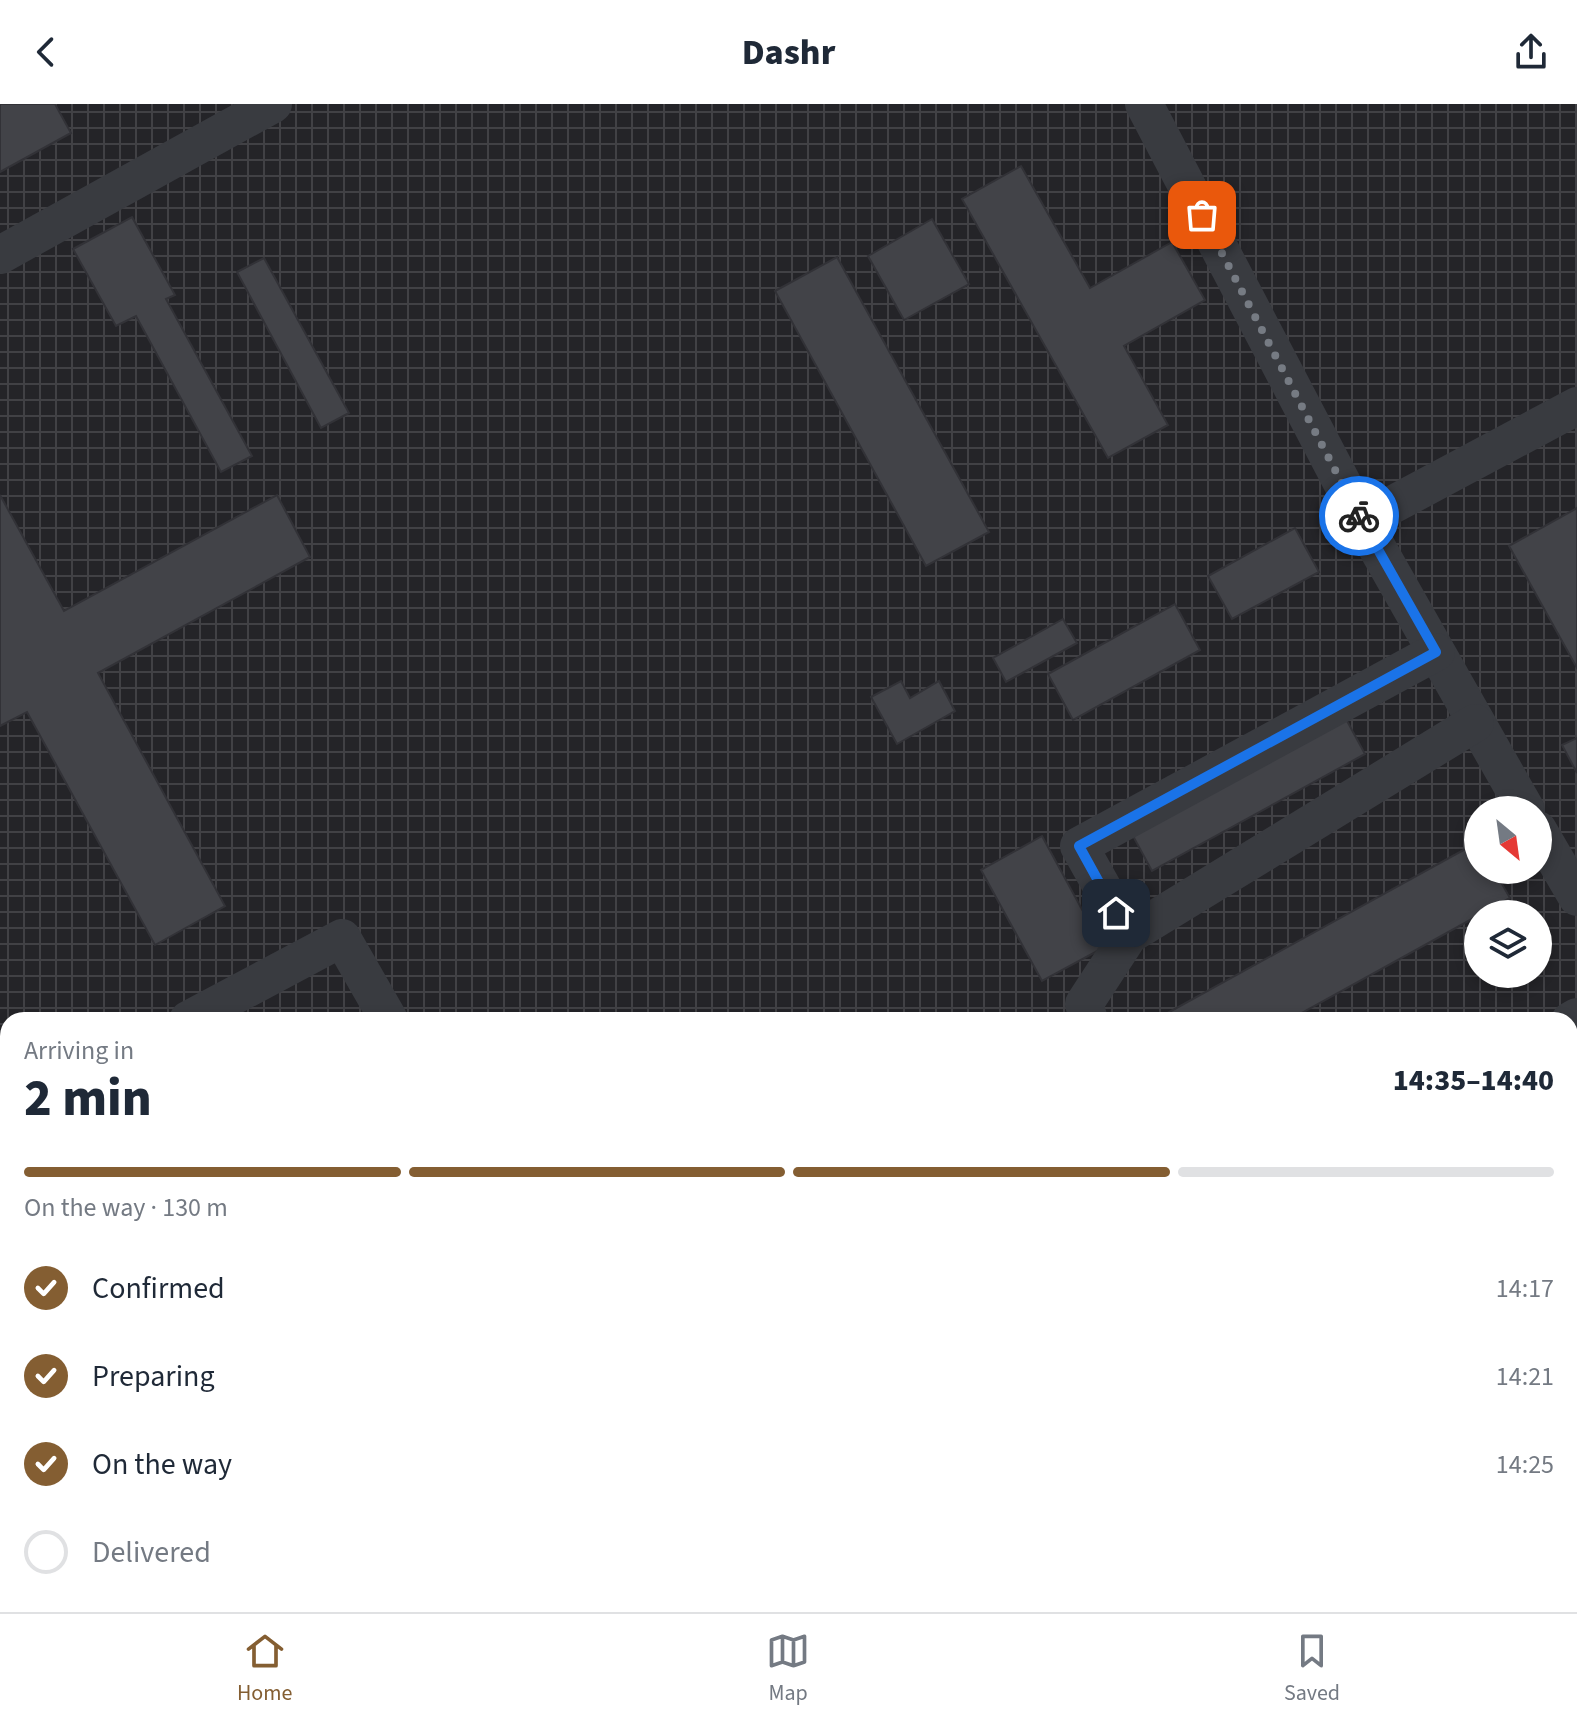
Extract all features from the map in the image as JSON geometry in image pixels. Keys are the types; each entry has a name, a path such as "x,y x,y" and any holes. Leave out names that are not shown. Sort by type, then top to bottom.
{"street":[{"path":"0,255 225,116 273,104"},
{"path":"1144,104 1362,521 1518,796"},
{"path":"1362,521 1577,406"},
{"path":"1129,935 1079,846 1436,652"},
{"path":"1086,1012 1084,1004 1129,935 1475,723"},
{"path":"1552,854 1577,897"},
{"path":"203,1012 342,938 384,1012"}],"shaded area":[{"path":"0,104 1577,104 1577,1012 0,1012"}],"building":[{"path":"0,104 55,104 71,133 0,172"},
{"path":"1021,166 1090,288 1172,242 1205,300 1124,346 1168,425 1108,458 962,199"},
{"path":"132,217 175,295 166,299 252,456 221,472 136,316 116,326 73,249"},
{"path":"932,219 969,284 904,320 868,256"},
{"path":"837,257 989,532 926,566 775,291"},
{"path":"264,258 349,413 321,428 237,272"},
{"path":"0,495 64,611 277,495 310,557 98,673 225,906 155,945 27,712 0,726"},
{"path":"1577,508 1577,668 1509,546"},
{"path":"1295,528 1319,572 1232,619 1208,576"},
{"path":"1175,604 1200,650 1073,720 1048,674"},
{"path":"1063,619 1077,643 1006,682 993,658"},
{"path":"901,681 910,698 939,681 955,711 897,744 871,697"},
{"path":"1340,708 1365,754 1152,871 1127,825"},
{"path":"1577,738 1577,773 1562,745"},
{"path":"1042,836 1103,948 1042,981 981,870"},
{"path":"1464,850 1464,884 1502,884 1510,898 1464,900 1464,923 1303,1012 1169,1012"}],"way so far":[{"path":"1202,215 1359,516"}],"route":[{"path":"1116,913 1079,846 1436,652 1359,516"}]}
